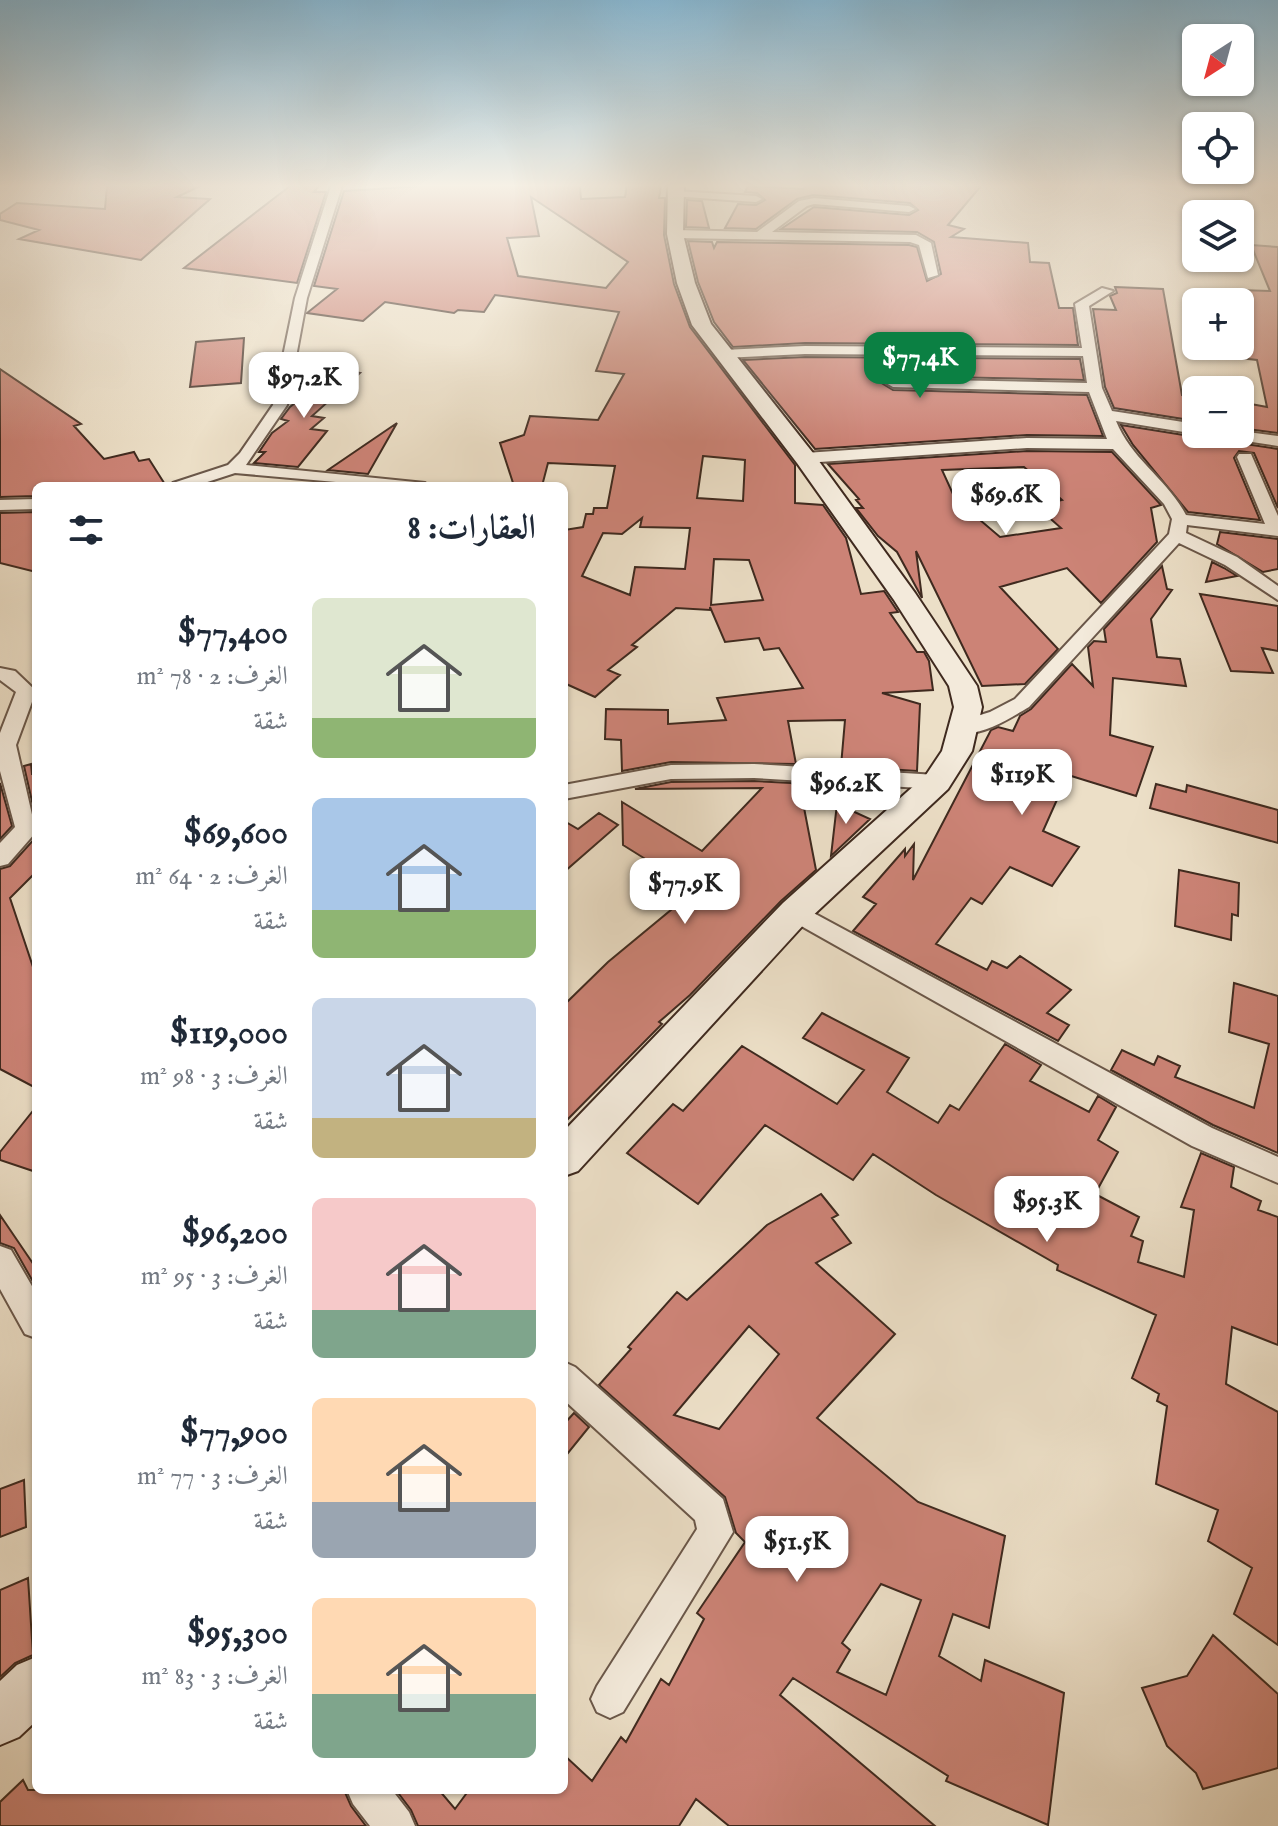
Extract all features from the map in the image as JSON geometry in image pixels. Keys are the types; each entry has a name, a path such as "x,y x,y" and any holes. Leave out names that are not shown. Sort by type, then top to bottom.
{"main road":[{"path":"568,1154 795,912 937,782 957,751 968,707 963,686 906,599 805,458 702,325 683,271"},
{"path":"0,1718 32,1688"}],"street":[{"path":"191,482 234,468 246,456 280,405 301,298 310,271"},
{"path":"1107,291 1082,304 1095,388 1117,444 1171,502 1179,527 1278,595"},
{"path":"724,354 821,350 1087,352"},
{"path":"893,383 1095,388"},
{"path":"1106,415 1182,427"},
{"path":"1254,437 1278,441"},
{"path":"805,458 1027,443 1117,444"},
{"path":"1179,527 1277,531 1245,457"},
{"path":"234,468 271,474 395,482"},
{"path":"0,505 32,504"},
{"path":"965,727 997,717 1022,703 1179,527"},
{"path":"0,674 8,675 26,691 6,745 13,783 27,828 0,858"},
{"path":"568,791 671,772 754,771 937,782"},
{"path":"795,912 1202,1137 1278,1170"},
{"path":"0,1260 32,1316"},
{"path":"568,1382 711,1511 715,1532 610,1699"},
{"path":"370,1794 395,1826"}],"building":[{"path":"208,271 301,271 297,283"},
{"path":"319,271 517,271 518,276 606,288 620,271 671,271 690,327 795,465 795,503 823,505 846,538 861,594 884,591 898,612 890,613 917,652 924,652 929,661 933,690 882,693 920,704 917,771 841,766 845,720 788,721 796,764 671,762 622,771 621,740 605,739 606,709 668,710 668,724 726,720 717,698 803,688 779,648 764,650 759,638 725,642 710,607 710,610 676,608 632,645 637,647 608,670 620,675 595,697 568,685 568,529 583,527 586,514 593,514 594,508 607,508 615,466 548,463 543,482 513,482 500,443 524,435 530,416 598,420 624,374 596,371 619,312 495,295 484,312 458,310 454,313 385,302 363,321 307,313 337,289 314,286","holes":["703,456 745,460 743,501 697,498","642,518 640,527 690,528 685,569 635,567 630,595 582,576 603,533 622,534","714,559 749,560 763,600 711,605"]},
{"path":"695,271 924,271 927,281 941,274 940,271 1051,271 1059,308 1073,308 1078,345 805,343 733,347 714,322"},
{"path":"1262,271 1278,271 1278,433 1254,430 1254,405 1267,407 1257,360 1254,360 1254,290 1270,291"},
{"path":"1115,287 1163,289 1182,395 1182,419 1114,408 1105,387 1093,309 1116,310 1110,296 1117,293"},
{"path":"244,338 241,383 190,387 196,342"},
{"path":"805,357 1080,359 1084,380 893,376 883,384 893,390 1087,395 1103,436 1027,435 815,449 743,360"},
{"path":"344,366 348,371 360,373 312,416 324,418 311,429 327,431 298,467 254,463 265,452 259,452 272,433 288,421 281,419 301,398 291,399 327,368 339,370"},
{"path":"0,369 81,424 74,426 104,459 134,452 139,461 149,459 163,482 32,482 32,496 0,497"},
{"path":"397,423 368,474 328,470"},
{"path":"1121,425 1182,435 1182,448 1254,448 1254,445 1278,449 1278,508 1254,453 1239,451 1234,458 1260,520 1188,512 1133,445"},
{"path":"1027,451 1112,452 1161,505 1151,508 1157,542 1101,603 1067,568 1000,587 1058,649 1025,684 982,686 916,551 922,598 897,552 878,536 856,508 863,508 856,500 859,499 828,464","holes":["1024,467 1062,500 1036,506 1061,528 1000,537 973,514 963,516 942,470"]},
{"path":"32,512 32,571 0,563 0,513"},
{"path":"1220,532 1278,539 1278,569 1263,572 1217,544"},
{"path":"1212,562 1224,568 1237,576 1206,582"},
{"path":"1162,566 1167,589 1172,590 1151,619 1157,657 1180,659 1186,686 1113,678 1110,735 1153,747 1136,796 1068,775 1043,831 1079,847 1052,886 1010,867 982,904 971,898 936,944 987,970 992,961 1007,968 1020,956 1071,990 1047,1013 1069,1025 1058,1041 853,931 876,904 863,897 905,849 905,856 914,844 913,880 991,730 998,727 1013,731 1020,716 1031,709 1072,664 1093,686 1088,647 1094,641 1106,642 1104,629"},
{"path":"1200,594 1278,606 1278,651 1262,648 1273,673 1231,671"},
{"path":"31,764 32,801 24,766"},
{"path":"754,781 791,783 800,787 816,870 659,1022 662,1024 568,1119 568,1001 608,962 695,890 623,845 622,802 702,851 762,788 635,789 671,782"},
{"path":"0,783 12,826 0,839"},
{"path":"1156,784 1186,792 1187,785 1278,810 1278,843 1150,808"},
{"path":"837,804 870,819 831,856"},
{"path":"599,813 618,825 568,869 568,823 578,829"},
{"path":"32,841 32,876 10,898 32,964 32,1086 0,1069 0,869 10,866"},
{"path":"1179,870 1239,883 1238,916 1232,914 1231,940 1175,926"},
{"path":"1234,983 1278,996 1278,1153 1213,1125 1111,1070 1122,1050 1154,1065 1158,1056 1180,1066 1175,1077 1254,1108 1269,1044 1229,1032"},
{"path":"822,1013 909,1058 887,1092 938,1123 950,1105 959,1110 1005,1044 1041,1065 1030,1081 1089,1112 1098,1096 1116,1107 1098,1140 1118,1152 1095,1194 1139,1217 1131,1236 1143,1241 1138,1262 1184,1277 1194,1210 1181,1207 1201,1153 1234,1167 1231,1187 1261,1201 1258,1210 1278,1217 1278,1345 1232,1327 1226,1384 1278,1412 1278,1645 1234,1614 1252,1568 1208,1541 1218,1510 1156,1484 1167,1406 1157,1401 1159,1394 1132,1378 1156,1315 1057,1270 1058,1265 936,1195 873,1154 853,1180 765,1125 698,1204 627,1153 673,1104 683,1111 742,1046 837,1104 864,1070 803,1038"},
{"path":"32,1112 32,1171 0,1160 0,1152"},
{"path":"821,1194 838,1215 832,1218 851,1243 816,1263 895,1334 817,1418 918,1502 1005,1536 989,1628 953,1614 939,1656 981,1681 985,1660 1064,1693 1048,1825 946,1781 948,1776 793,1678 780,1695 935,1826 729,1826 696,1799 679,1826 418,1826 399,1794 442,1794 455,1809 466,1794 568,1794 568,1759 592,1781 621,1737 626,1742 661,1679 669,1685 704,1619 697,1613 745,1542 736,1533 725,1497 599,1385 677,1292 687,1300 767,1225","holes":["749,1326 779,1354 719,1429 674,1415","881,1584 921,1600 886,1695 837,1672 850,1650 842,1643"]},
{"path":"0,1215 32,1262 32,1280 14,1248 0,1243"},
{"path":"574,1413 589,1427 568,1453 568,1420"},
{"path":"24,1480 26,1527 0,1537 0,1489"},
{"path":"28,1578 32,1655 15,1663 0,1677 0,1590"},
{"path":"1213,1635 1278,1694 1278,1768 1203,1789 1196,1773 1167,1746 1142,1688 1187,1676"},
{"path":"23,1780 32,1794 346,1794 366,1826 0,1826 0,1802"}]}
